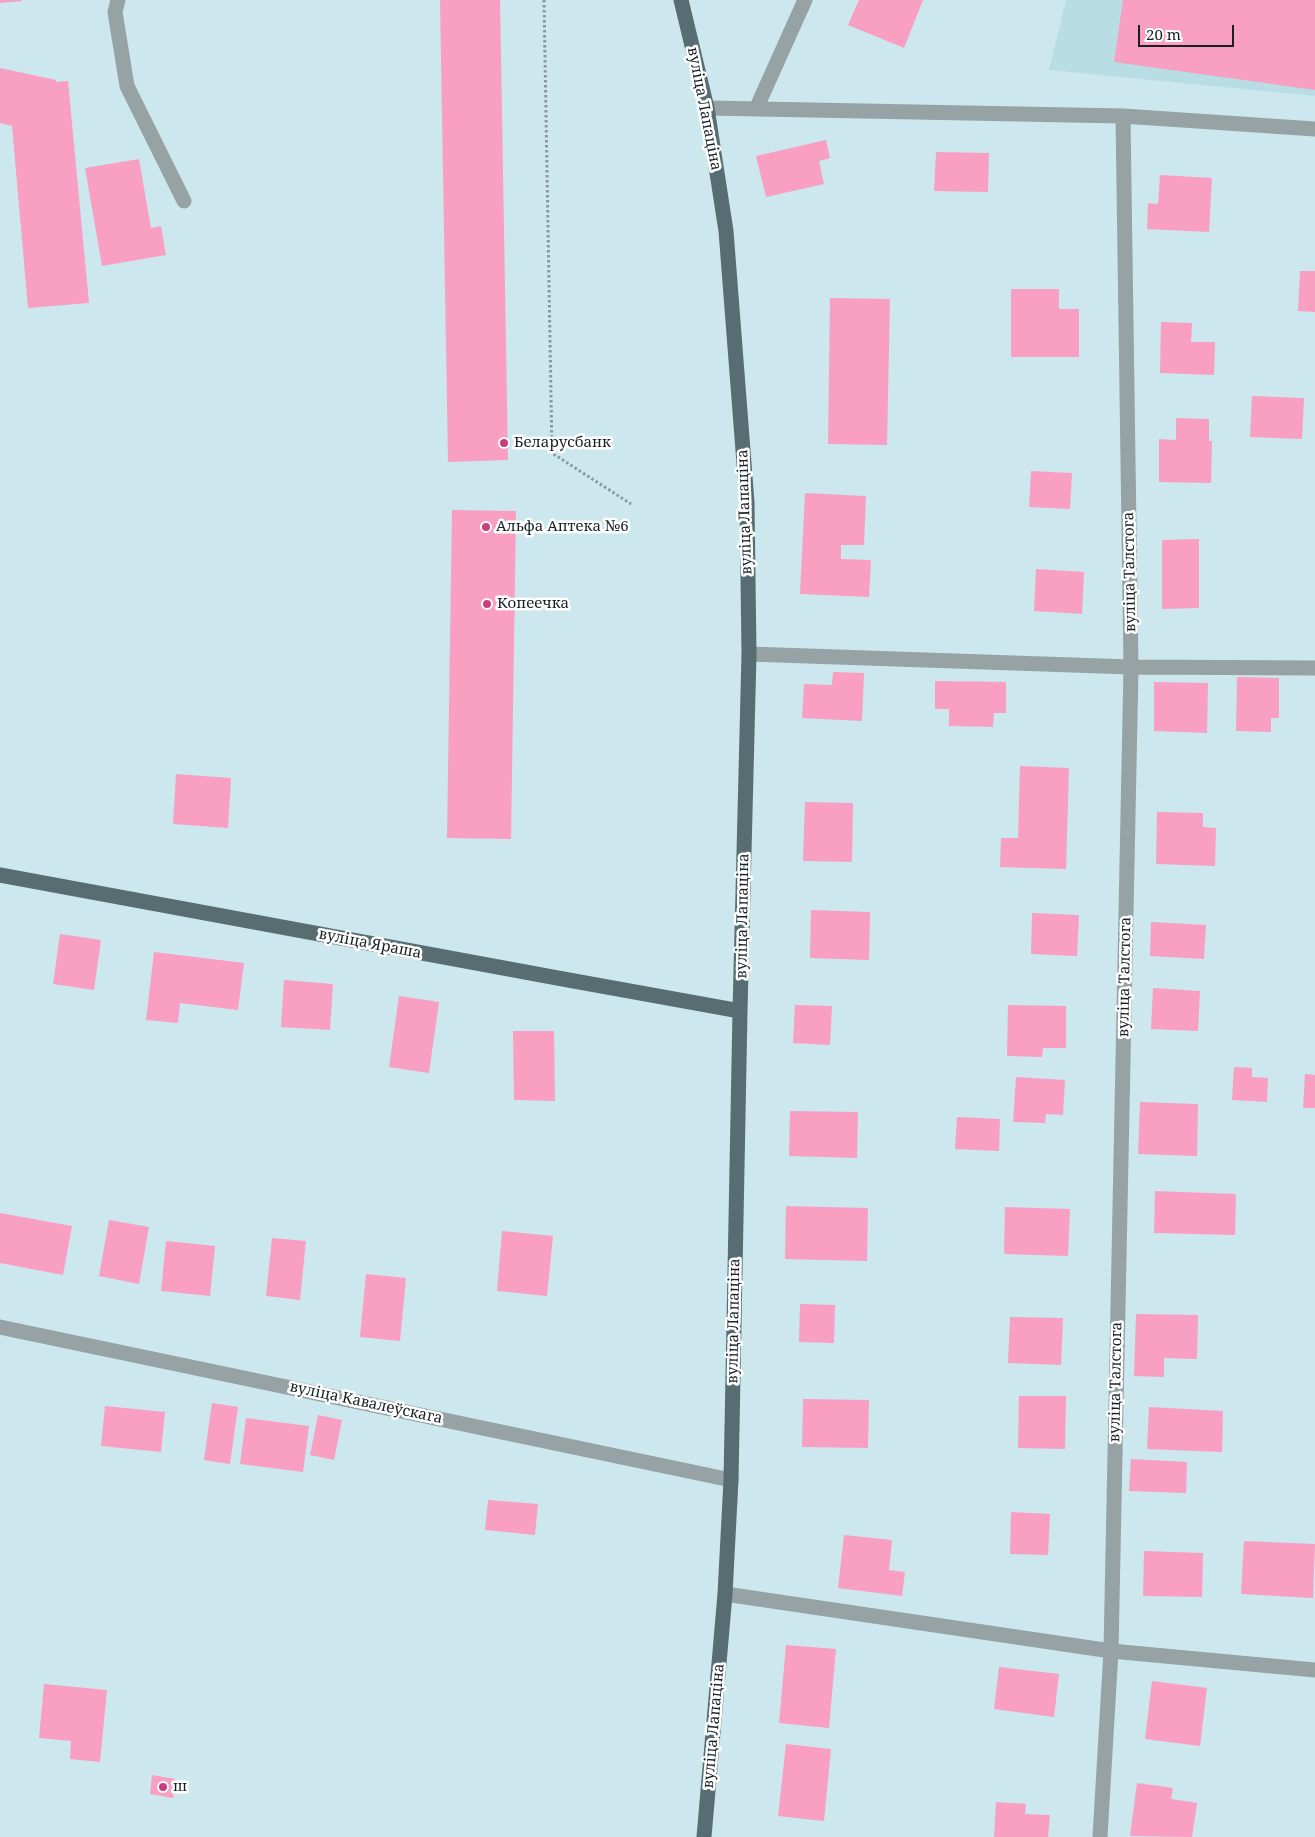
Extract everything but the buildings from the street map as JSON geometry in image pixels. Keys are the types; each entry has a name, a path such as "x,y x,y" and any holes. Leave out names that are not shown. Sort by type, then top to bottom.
{"main road":[{"name":"вуліца Лапаціна","path":"681,0 707,108 726,231 746,493 749,654 731,1480 725,1594 704,1837"},
{"name":"вуліца Яраша","path":"0,875 563,980 740,1011"}],"street":[{"path":"118,0 115,12 127,86 184,201"},
{"path":"756,109 805,0"},
{"path":"707,108 1123,116 1315,129"},
{"name":"вуліца Талстога","path":"1100,1837 1111,1651 1131,667 1123,116"},
{"path":"749,654 1131,667 1315,668"},
{"name":"вуліца Кавалеўскага","path":"0,1327 731,1480"},
{"path":"725,1594 1111,1651 1315,1670"}],"path":[{"path":"544,0 552,452 631,504"}],"shaded area":[{"path":"1066,0 1315,0 1315,96 1049,70"}],"place":[{"name":"Беларусбанк","path":"504,443"},
{"name":"Альфа Аптека №6","path":"486,527"},
{"name":"Копеечка","path":"487,604"},
{"name":"ш","path":"163,1787"}]}
